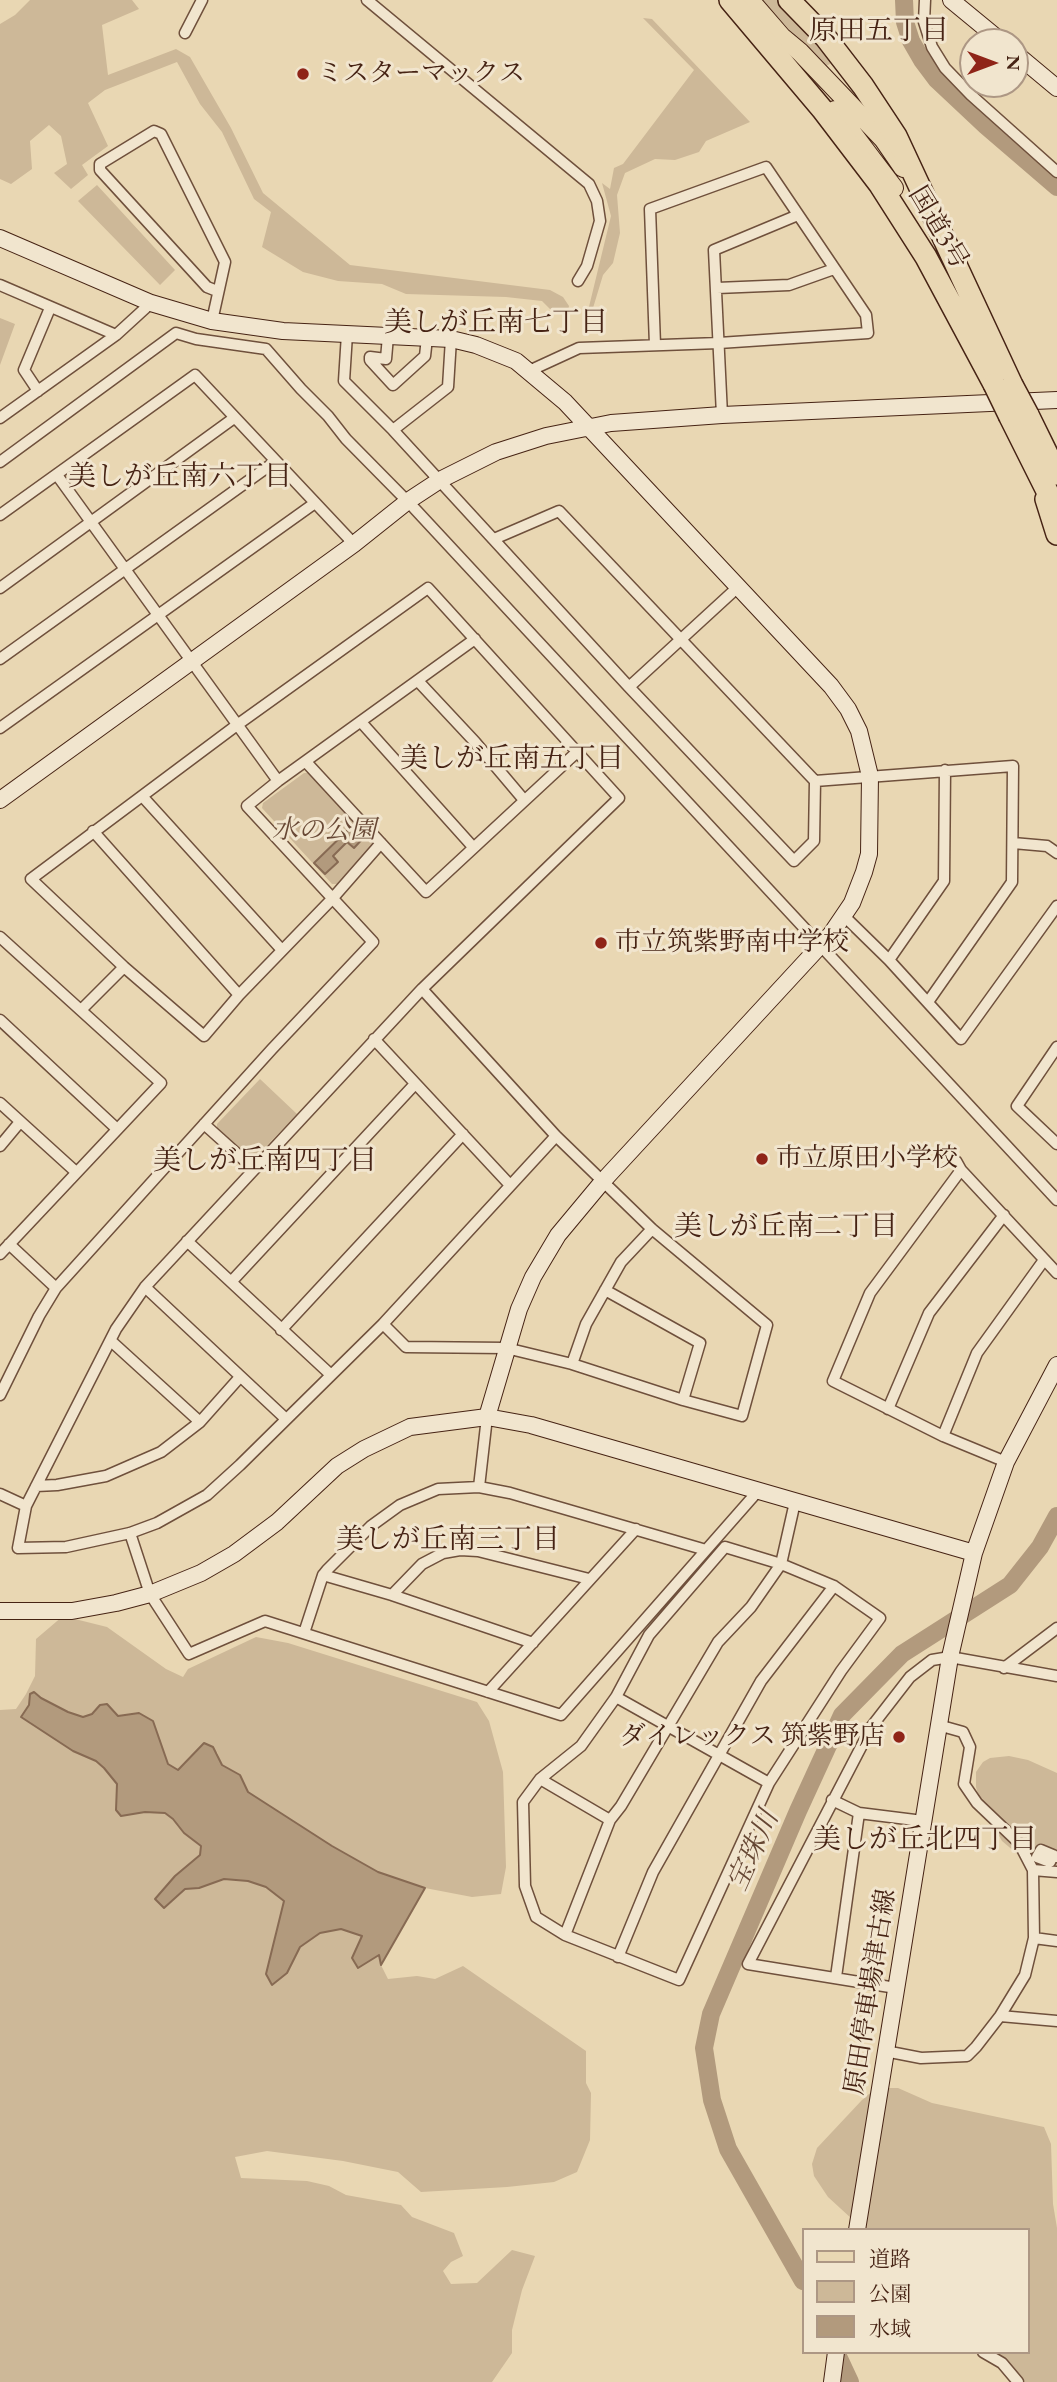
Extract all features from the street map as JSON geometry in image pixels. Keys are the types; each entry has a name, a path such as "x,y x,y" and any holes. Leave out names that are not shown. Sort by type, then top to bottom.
{"highway":[{"name":"国道3号","path":"730,0 822,109 880,185 1025,422 1047,473 1057,511"},
{"name":"国道3号","path":"789,0 841,57 896,136 923,191 1003,385"},
{"name":"国道3号","path":"1025,422 1047,473"},
{"path":"1025,422 1051,446 1057,456"},
{"path":"1047,473 1057,534"}],"main road":[{"path":"750,0 898,159 941,237"},
{"path":"782,37 793,57 894,187 912,217 926,257"}],"street":[{"path":"185,33 202,0"},
{"path":"368,0 589,184 597,201 600,221 587,266 578,281"},
{"path":"925,0 925,22 932,47 945,68 1057,172"},
{"path":"951,0 985,28"},
{"path":"1029,65 1057,88"},
{"path":"212,321 225,262 161,134 154,131 100,164 100,170 109,180 207,287 217,292"},
{"path":"529,370 578,344 655,345 719,343 868,333 866,315 766,167 650,209 655,345"},
{"path":"722,415 714,250 798,215"},
{"path":"0,238 151,303 212,321 283,331 452,339 501,354 529,370 565,402 838,695 859,732 870,776 869,854 860,885 844,916 821,945 603,1181 558,1235 533,1277 506,1348 487,1417 479,1487"},
{"path":"717,288 789,285 834,269"},
{"path":"0,285 117,335"},
{"path":"0,418 117,335 151,303"},
{"path":"38,391 24,370 50,308"},
{"path":"0,463 176,333 196,339 266,349 346,439 408,501 1057,1200"},
{"path":"347,334 344,381 440,480 629,687 794,860 814,841 815,781 559,511 494,539"},
{"path":"388,336 386,359 370,357 370,360 393,385 425,356 428,338"},
{"path":"393,430 448,387 452,339"},
{"path":"0,515 195,375 354,544"},
{"path":"2,793 191,663 354,544 408,501 440,480 496,452 587,427 722,415 1057,400"},
{"path":"0,588 234,418"},
{"path":"0,659 276,461"},
{"path":"57,475 278,781"},
{"path":"0,728 316,503"},
{"path":"629,687 738,587"},
{"path":"381,843 204,1036 124,967 30,879 237,725 428,588 619,798 422,989 145,1287 116,1329 26,1506 18,1548 66,1547 130,1533 157,1523 207,1495 383,1324 556,1136"},
{"path":"0,1395 39,1315 56,1288 373,942 247,807 278,781 475,639"},
{"path":"418,681 524,800"},
{"path":"361,722 473,847"},
{"path":"306,762 426,892 577,752"},
{"path":"815,781 1013,766 1012,882 928,1002"},
{"path":"889,960 944,881 945,770"},
{"path":"142,796 281,949"},
{"path":"93,831 239,995"},
{"path":"1013,843 1047,846 1057,853"},
{"path":"844,916 889,960 961,1039 1057,906"},
{"path":"0,937 161,1083 0,1254"},
{"path":"81,1010 124,967"},
{"path":"383,1324 406,1347 506,1348 572,1364 742,1416 767,1325 652,1229 556,1136 422,989"},
{"path":"0,1020 117,1129"},
{"path":"374,1039 510,1185"},
{"path":"1057,1047 1017,1106 1057,1144"},
{"path":"231,1282 415,1084"},
{"path":"0,1103 76,1172"},
{"path":"0,1146 20,1122"},
{"path":"204,1124 254,1169"},
{"path":"281,1330 463,1134"},
{"path":"1006,1462 943,1436 833,1381 870,1293 959,1166 1057,1273"},
{"path":"888,1409 929,1313 1003,1215"},
{"path":"572,1364 586,1324 621,1262 652,1229"},
{"path":"187,1241 330,1374"},
{"path":"9,1244 56,1288"},
{"path":"943,1436 977,1353 1044,1260"},
{"path":"145,1287 286,1419"},
{"path":"605,1290 700,1343 683,1399"},
{"path":"111,1341 200,1422"},
{"name":"原田停車場津古線","path":"856,2228 938,1725 974,1553 1006,1462 1057,1365"},
{"path":"36,1486 106,1476 161,1452 200,1422 240,1377"},
{"path":"0,1611 72,1611 150,1594 201,1573 234,1554 277,1522 337,1465 363,1449 410,1427 487,1417 531,1425 974,1553"},
{"path":"304,1633 323,1575 371,1526 400,1504 438,1489 479,1487 510,1493 706,1550"},
{"path":"130,1533 150,1594 189,1654 265,1621 561,1715 758,1492"},
{"path":"0,1494 26,1506"},
{"path":"565,1935 610,1820 621,1806 718,1642 751,1607 780,1564 795,1502"},
{"path":"488,1692 636,1529"},
{"path":"725,1547 780,1564 834,1586 880,1618 841,1671 769,1783 679,1980 565,1935 537,1916 525,1885 523,1802 540,1779 580,1746 615,1697 649,1635 725,1547"},
{"path":"392,1595 422,1564 443,1553 460,1550 478,1551 590,1579"},
{"path":"323,1575 392,1595 533,1643"},
{"path":"618,1957 653,1871 761,1681 834,1586"},
{"path":"1004,1668 1057,1628"},
{"path":"896,1988 748,1964 872,1726 910,1677 932,1660 951,1653 1004,1668 1057,1676"},
{"path":"615,1697 769,1783"},
{"path":"885,2051 921,2058 967,2056 1000,2016 1025,1975 1034,1938 1033,1870 1019,1843 977,1803 964,1784 970,1747 963,1732 938,1725"},
{"path":"540,1779 610,1820"},
{"path":"832,1800 859,1813 923,1821"},
{"path":"835,1977 859,1813"},
{"path":"1033,1870 1057,1872"},
{"path":"1034,1938 1057,1941"},
{"path":"1000,2016 1057,2021"},
{"path":"832,2382 836,2354"},
{"path":"986,2354 1002,2363 1018,2382"}],"green space":[{"path":"30,0 132,0 139,9 102,25 108,75 176,49 190,57 231,128 263,193 350,265 550,290 563,297 569,306 567,315 551,310 542,301 506,297 406,294 382,284 338,281 303,272 262,247 271,212 254,199 222,132 200,104 177,62 105,90 88,103 108,146 82,165 88,175 71,189 54,173 67,164 61,136 49,125 30,141 32,169 11,184 0,179 0,24 15,15"},
{"path":"741,0 777,0 833,62 823,68 769,7 754,13"},
{"path":"643,18 652,19 750,122 706,141 699,152 675,160 655,159 625,173 617,195 620,233 613,263 603,275 593,308 587,315 611,216 602,183 610,189 614,168 623,164 694,70"},
{"path":"97,185 175,270 160,285 78,201"},
{"path":"0,318 15,324 0,365"},
{"name":"水の公園","path":"304,773 309,773 373,840 373,845 337,884 332,884 262,808 263,803"},
{"path":"260,1079 297,1114 251,1159 217,1128 217,1124"},
{"path":"63,1616 107,1627 166,1669 183,1677 188,1669 256,1637 288,1643 477,1702 489,1721 503,1772 506,1867 501,1894 472,1897 425,1888 378,1872 332,1846 248,1792 240,1775 222,1765 217,1752 199,1748 192,1759 178,1770 168,1764 153,1721 139,1713 118,1716 100,1705 92,1714 83,1717 30,1705 21,1717 104,1768 117,1784 116,1810 121,1816 145,1812 165,1813 201,1847 200,1855 175,1876 163,1908 185,1889 199,1888 224,1879 248,1881 266,1887 284,1901 275,1935 287,1973 300,1947 320,1933 341,1929 363,1936 352,1958 368,1961 380,1955 381,1965 388,1979 417,1976 435,1979 463,1966 586,2051 586,2083 591,2093 590,2140 577,2172 554,2182 421,2192 398,2172 343,2161 267,2151 235,2157 241,2178 307,2181 329,2186 346,2195 401,2205 412,2217 454,2233 463,2256 451,2262 443,2271 451,2284 477,2283 512,2250 535,2256 522,2290 512,2330 512,2353 492,2382 0,2382 0,1710 16,1709 35,1676 36,1639"},
{"path":"1009,1756 1028,1760 1057,1773 1057,1877 1022,1858 1002,1841 981,1805 976,1787 976,1772 983,1762 990,1758"},
{"path":"876,2088 898,2088 932,2103 1044,2127 1051,2144 1053,2204 1057,2228 1057,2382 1025,2382 1012,2366 994,2354 1029,2354 1029,2228 862,2228 828,2197 814,2176 812,2164 817,2148"}],"water":[{"path":"355,823 366,835 354,848 347,842 333,856 338,862 325,874 314,863"},
{"path":"34,1692 68,1712 83,1717 92,1714 100,1705 107,1704 118,1716 139,1713 153,1721 168,1764 178,1770 204,1743 213,1747 222,1765 240,1775 248,1792 378,1872 425,1888 381,1965 379,1955 358,1968 352,1958 362,1936 341,1929 320,1933 300,1947 287,1973 272,1985 266,1974 284,1901 266,1887 248,1881 224,1879 199,1888 185,1889 164,1908 155,1899 175,1876 200,1855 201,1846 165,1813 145,1812 121,1816 116,1810 117,1784 104,1768 21,1717 29,1705 30,1694"}],"waterway":[{"name":"宝珠川","path":"904,0 905,22 911,41 937,80 1057,187"},
{"name":"宝珠川","path":"802,2279 728,2149 712,2100 704,2048 711,2014 842,1715 902,1654 1010,1585 1040,1547 1057,1516"},
{"name":"宝珠川","path":"837,2354 850,2382"}],"place":[{"name":"ミスターマックス","path":"303,74"},
{"name":"市立筑紫野南中学校","path":"601,943"},
{"name":"市立原田小学校","path":"762,1159"},
{"name":"ダイレックス 筑紫野店","path":"899,1737"}],"district":[{"name":"原田五丁目","path":"879,31"},
{"name":"美しが丘南七丁目","path":"496,323"},
{"name":"美しが丘南六丁目","path":"180,477"},
{"name":"美しが丘南五丁目","path":"512,759"},
{"name":"美しが丘南四丁目","path":"265,1161"},
{"name":"美しが丘南二丁目","path":"786,1227"},
{"name":"美しが丘南三丁目","path":"448,1540"},
{"name":"美しが丘北四丁目","path":"925,1840"}]}
